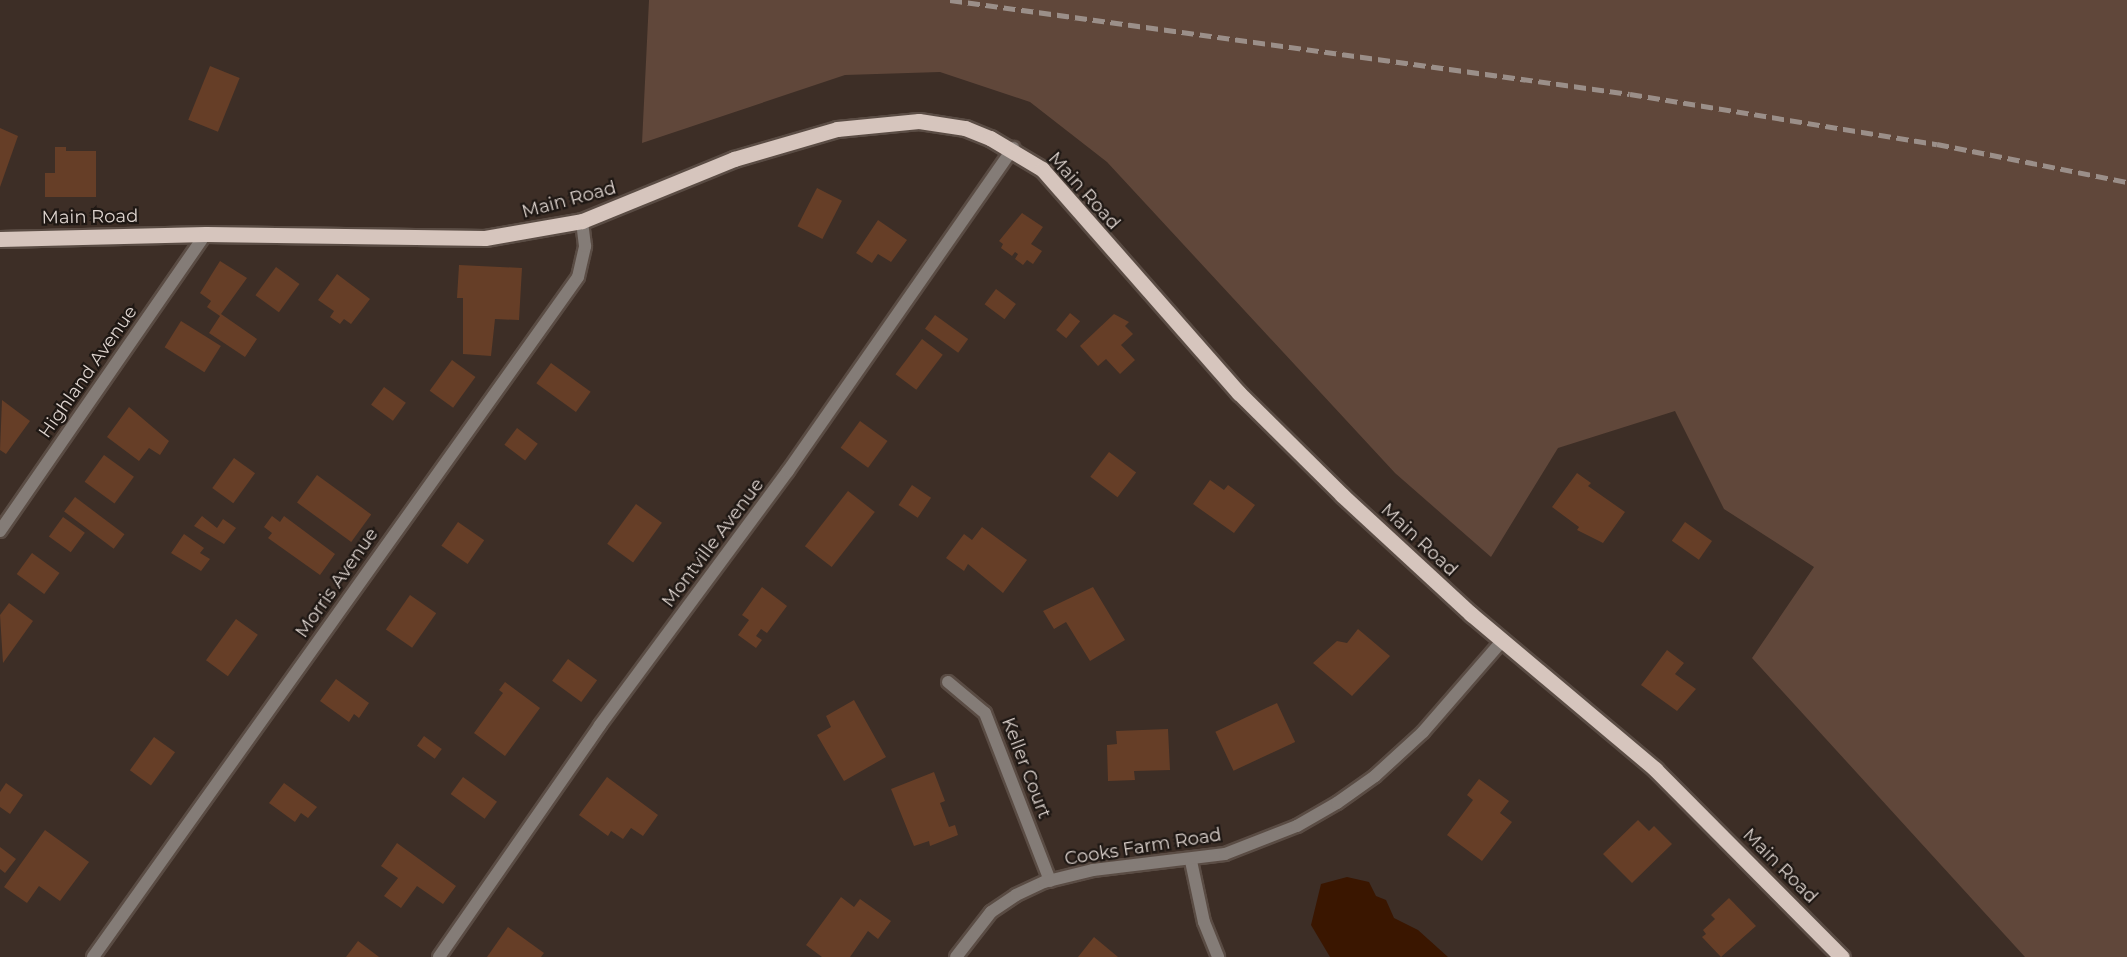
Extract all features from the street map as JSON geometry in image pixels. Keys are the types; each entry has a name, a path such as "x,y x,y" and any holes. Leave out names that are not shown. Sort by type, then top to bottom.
{"main road":[{"name":"Main Road","path":"0,240 206,234 485,238 582,220 734,159 837,129 883,123 939,123 965,128 1013,148 1042,169 1239,393 1342,495 1503,640 1655,769 1842,957"}],"street":[{"name":"Montville Avenue","path":"439,957 600,724 788,471 1013,148"},
{"name":"Morris Avenue","path":"93,957 578,277 585,246 582,220"},
{"name":"Highland Avenue","path":"0,531 206,234"},
{"name":"Cooks Farm Road","path":"956,957 991,912 1016,894 1050,881 1093,870 1191,861 1254,844 1337,803 1375,776 1423,732 1503,640"},
{"name":"Keller Court","path":"948,682 985,713 1050,881"},
{"path":"1191,861 1204,922 1218,957"}],"shaded area":[{"path":"649,0 2127,0 2127,957 2025,957 1752,658 1814,567 1724,509 1675,411 1558,448 1491,557 1395,473 1107,162 1030,102 940,72 845,75 642,143"},
{"path":"1347,877 1369,882 1376,896 1386,900 1394,918 1418,930 1448,957 1330,957 1311,925 1321,884"}],"building":[{"path":"210,66 240,78 218,132 188,120"},
{"path":"0,128 18,136 0,187"},
{"path":"55,147 66,147 66,151 96,151 96,197 45,197 45,173 55,173"},
{"path":"817,188 842,201 822,239 797,226"},
{"path":"1022,213 1043,227 1031,244 1042,251 1033,264 1027,260 1023,265 1015,259 1018,254 1015,252 1012,256 1001,248 1003,244 999,241"},
{"path":"878,220 907,240 891,262 878,254 872,263 856,253"},
{"path":"220,261 247,278 221,314 257,339 245,357 209,333 220,316 207,307 211,301 200,293"},
{"path":"459,265 522,268 519,320 495,319 491,356 463,354 463,298 457,298"},
{"path":"276,267 299,284 279,312 255,295"},
{"path":"337,274 370,299 351,324 344,319 340,324 330,317 334,311 318,300"},
{"path":"996,289 1016,304 1005,319 985,304"},
{"path":"1070,313 1080,321 1066,338 1056,330"},
{"path":"1114,314 1129,322 1125,326 1133,334 1121,345 1135,360 1120,374 1106,359 1098,366 1080,346"},
{"path":"935,315 968,339 958,353 925,329"},
{"path":"181,321 221,346 204,372 165,347"},
{"path":"922,339 943,355 916,390 896,374"},
{"path":"452,360 475,377 453,408 430,391"},
{"path":"551,363 591,392 576,412 536,383"},
{"path":"384,387 406,403 393,421 371,405"},
{"path":"2,400 30,421 6,454 0,450"},
{"path":"129,407 169,441 160,455 149,448 139,461 107,437"},
{"path":"860,421 888,441 868,468 841,448"},
{"path":"517,428 538,444 525,460 504,445"},
{"path":"1109,452 1136,472 1117,497 1090,477"},
{"path":"104,455 134,477 115,503 85,482"},
{"path":"234,458 255,473 233,503 212,488"},
{"path":"1577,473 1591,483 1588,486 1625,512 1603,543 1577,530 1579,527 1552,507"},
{"path":"317,475 371,514 351,542 297,503"},
{"path":"1210,480 1224,490 1228,485 1255,505 1234,533 1193,504"},
{"path":"912,485 931,498 918,518 899,505"},
{"path":"848,491 875,512 832,567 805,546"},
{"path":"75,497 125,534 114,549 64,511"},
{"path":"636,504 662,523 633,562 607,544"},
{"path":"202,516 217,528 223,519 236,528 224,544 194,526"},
{"path":"272,516 280,522 284,516 335,554 320,575 268,538 272,533 264,527"},
{"path":"63,517 85,533 71,552 49,536"},
{"path":"458,522 484,540 468,564 441,546"},
{"path":"1685,522 1712,541 1699,560 1672,541"},
{"path":"982,527 1027,560 1003,593 968,564 964,571 946,558 964,534 972,540"},
{"path":"184,534 204,548 200,553 210,559 201,571 171,553"},
{"path":"32,553 60,573 44,594 17,574"},
{"path":"762,587 787,606 767,633 761,629 756,636 762,640 756,648 738,635 749,620 742,615"},
{"path":"1093,587 1125,640 1090,661 1066,622 1054,629 1043,611"},
{"path":"410,595 436,613 412,648 386,629"},
{"path":"9,603 33,621 3,663 0,615"},
{"path":"236,619 258,635 228,676 206,660"},
{"path":"1358,629 1390,656 1352,696 1313,663 1337,641 1347,643"},
{"path":"1667,650 1684,663 1675,674 1696,689 1677,711 1641,685"},
{"path":"568,659 597,680 581,702 552,681"},
{"path":"336,679 369,703 359,718 354,714 349,722 320,701"},
{"path":"505,682 540,708 505,756 474,733 503,693 499,690"},
{"path":"854,700 886,757 844,781 817,735 831,727 826,716"},
{"path":"1277,703 1295,742 1234,771 1215,732"},
{"path":"1168,729 1170,770 1134,771 1135,780 1108,781 1107,745 1117,744 1116,731"},
{"path":"424,736 442,749 435,759 417,746"},
{"path":"154,737 175,752 151,785 130,770"},
{"path":"934,772 945,801 940,803 949,827 955,825 958,835 930,846 929,841 914,846 891,789"},
{"path":"463,777 497,802 485,819 451,794"},
{"path":"607,777 658,815 643,836 631,828 623,839 611,831 608,836 579,815"},
{"path":"1479,779 1509,801 1500,813 1512,822 1482,861 1447,835 1473,800 1467,795"},
{"path":"6,783 23,795 10,814 0,807 0,792"},
{"path":"284,783 317,807 308,818 301,813 295,822 269,803"},
{"path":"1638,820 1649,831 1654,826 1672,844 1632,883 1603,854"},
{"path":"45,830 89,862 60,901 39,886 27,903 4,887"},
{"path":"397,843 456,886 443,904 417,886 401,908 384,896 398,878 381,866"},
{"path":"0,847 16,859 5,873 0,869"},
{"path":"841,897 854,907 860,899 891,921 878,939 868,931 850,957 822,957 806,945"},
{"path":"1729,898 1756,926 1721,957 1702,937 1706,934 1703,930 1715,919 1711,915"},
{"path":"508,927 544,953 541,957 487,957"},
{"path":"1094,937 1118,957 1078,957"},
{"path":"358,941 379,957 346,957"}],"railway":[{"path":"950,0 1630,94 1937,144 2127,182"}]}
